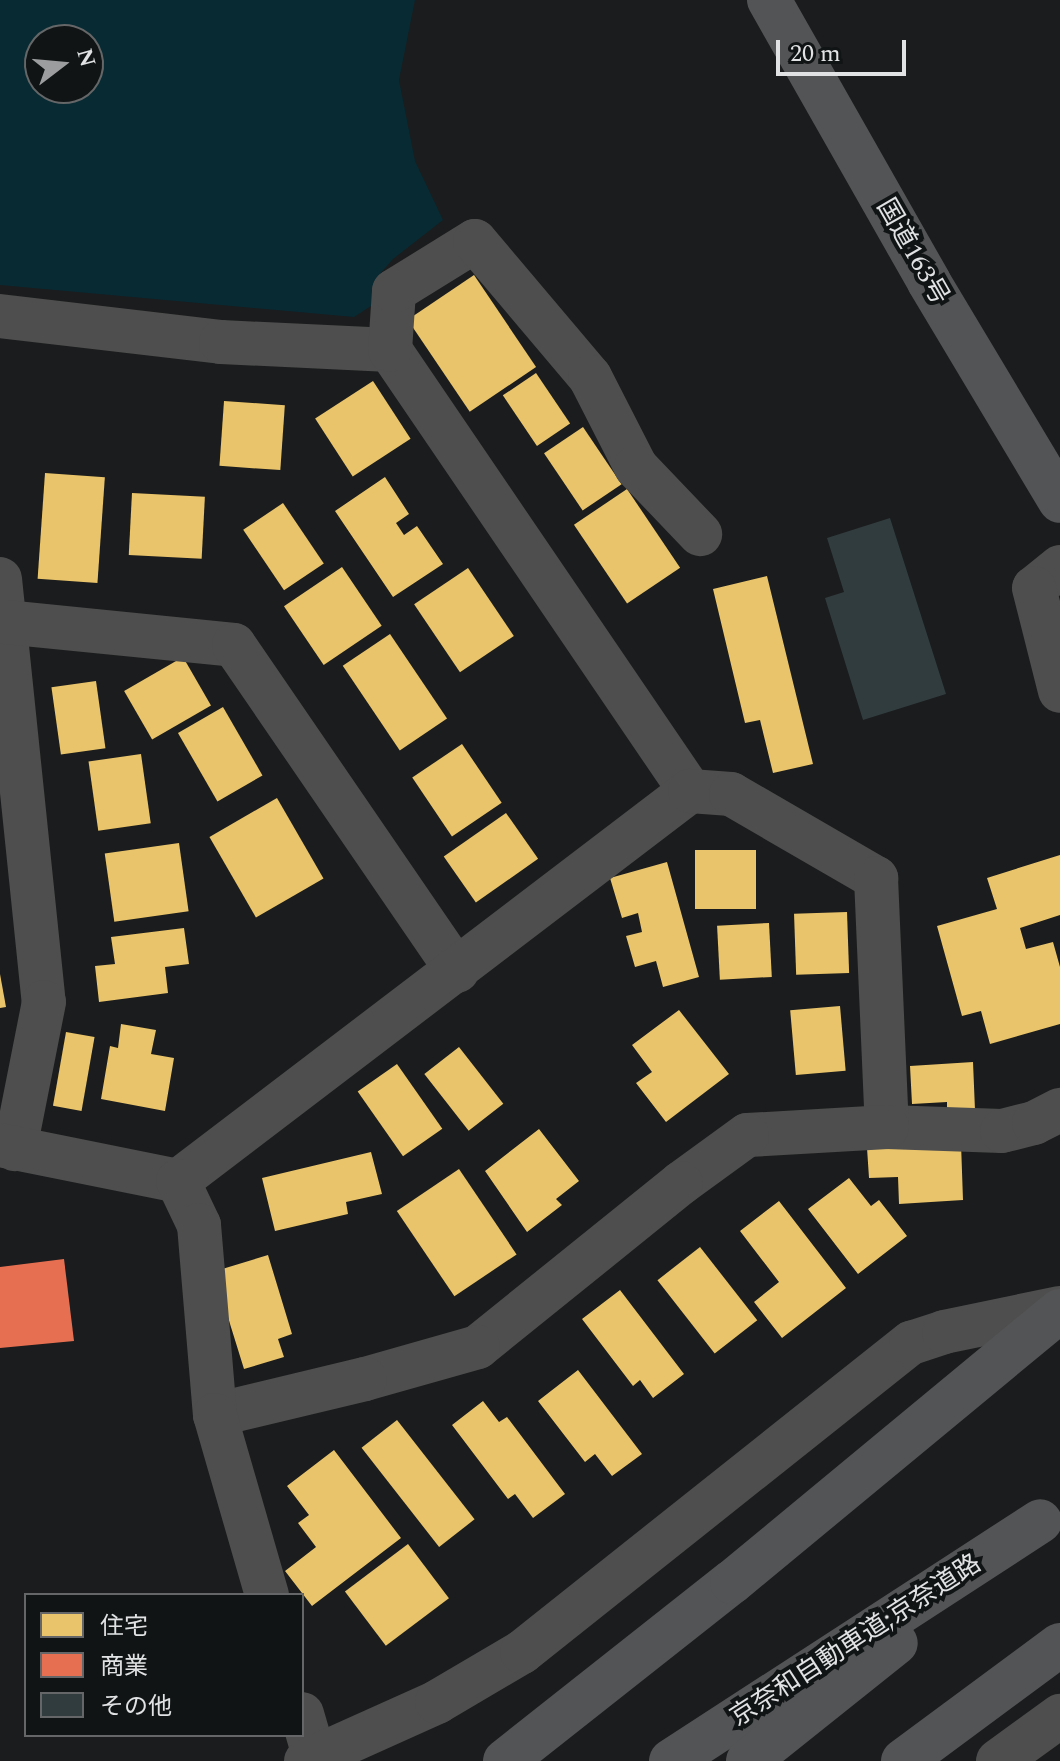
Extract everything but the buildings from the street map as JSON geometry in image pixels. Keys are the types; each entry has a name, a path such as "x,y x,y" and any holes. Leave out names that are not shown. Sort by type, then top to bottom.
{"highway":[{"name":"国道163号","path":"769,0 929,282 1060,501"},
{"path":"505,1761 732,1582 1060,1310"},
{"name":"京奈和自動車道;京奈道路","path":"671,1761 1050,1513"},
{"name":"京奈和自動車道;京奈道路","path":"748,1761 839,1691 1050,1513"},
{"path":"903,1761 1060,1645"}],"street":[{"path":"690,791 390,350 394,291 475,241 590,377 636,467 700,534"},
{"path":"0,316 221,342 390,350"},
{"path":"1047,577 1060,630"},
{"path":"1047,577 1060,691"},
{"path":"0,579 44,1002 7,1147 178,1181 690,791 731,794 876,878 887,1127"},
{"path":"5,622 234,645 457,971"},
{"path":"215,1415 365,1379 478,1347 681,1183 747,1135 887,1127 1002,1131 1034,1123 1060,1110"},
{"path":"178,1181 199,1225 215,1415 266,1593"},
{"path":"304,1724 311,1760 437,1702 522,1652 911,1343 944,1332 1060,1310"},
{"path":"998,1761 1060,1716"}],"shaded area":[{"path":"0,0 415,0 399,80 415,161 443,220 393,259 379,275 371,306 354,317 0,285"}]}
